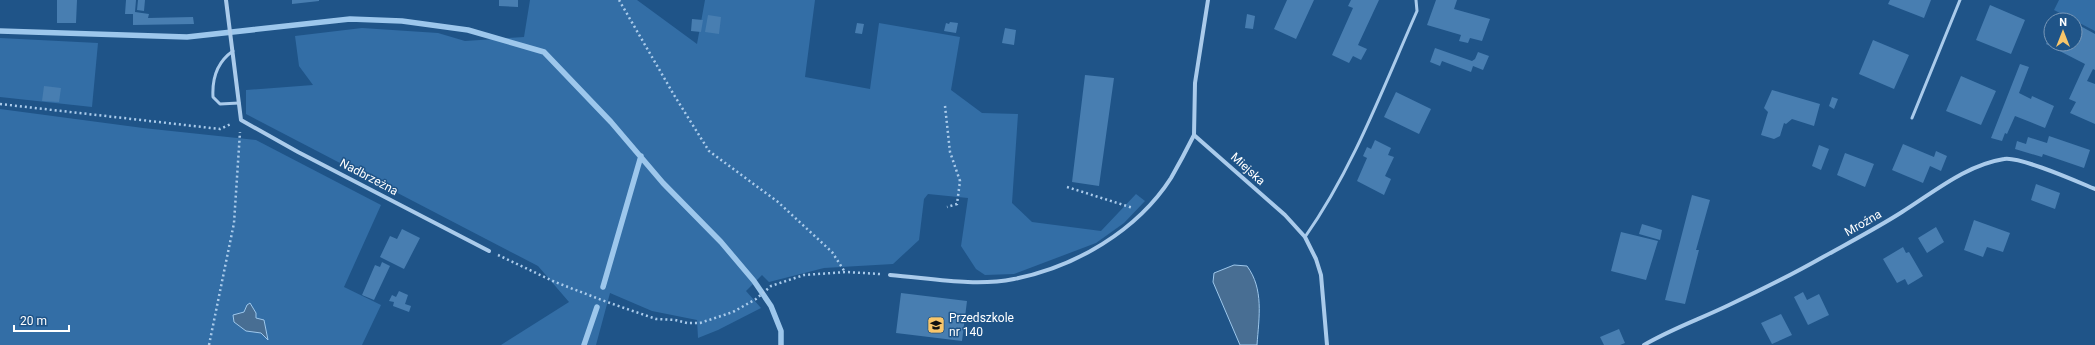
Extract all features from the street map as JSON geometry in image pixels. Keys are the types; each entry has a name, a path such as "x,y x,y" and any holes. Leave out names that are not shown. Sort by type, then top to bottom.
{"street":[{"path":"226,0 241,120"},
{"path":"890,275 973,282 1013,280 1047,270 1097,247 1117,235 1143,211 1170,178 1194,135 1195,83 1208,0"},
{"name":"Nadbrzeżna","path":"241,120 298,152 489,251"},
{"name":"Miejska","path":"1194,135 1285,215 1305,237 1316,259 1321,275 1327,345"},
{"name":"Mroźna","path":"1644,345 1666,332 1728,306 1822,258 1901,213 1950,181 1989,162 2006,158 2022,161 2095,189"}],"lane":[{"path":"1305,237 1324,211 1368,124 1417,11 1416,0"},
{"path":"1912,118 1960,0"},
{"path":"233,51 223,58 215,75 212,87 213,97 220,104 239,102"}],"path":[{"path":"619,0 674,95 709,151 778,202 832,252 846,272"},
{"path":"0,104 220,129 241,120 234,223 210,345"},
{"path":"945,106 950,152 960,180 957,204 946,207"},
{"path":"1067,187 1143,211"},
{"path":"489,251 555,282 599,299 656,319 676,320 687,323 715,319 733,312 756,299 771,286 804,275 846,272 890,275"}],"shaded area":[{"path":"530,0 637,0 697,44 705,0 815,0 805,77 870,89 879,23 960,37 951,90 982,113 1018,114 1012,203 1032,222 1101,231 1136,194 1145,201 1124,223 1096,243 1014,274 985,275 976,269 961,246 968,198 928,194 924,199 919,240 893,264 824,268 769,282 762,275 746,291 761,308 718,330 698,338 697,320 652,311 610,293 596,345 501,345 569,302 538,266 246,114 246,90 313,85 299,66 295,36 362,28 438,33 465,41 524,37"},
{"path":"2059,0 2095,0 2095,31 2083,25 2083,12 2058,12 2054,10"},
{"path":"0,38 98,43 92,107 0,97"},
{"path":"0,109 143,128 256,140 381,205 344,287 381,305 362,345 0,345"},
{"path":"1234,265 1247,266 1256,284 1259,304 1257,345 1240,345 1213,282 1214,273"},
{"path":"250,303 256,313 256,318 264,320 268,340 261,333 246,331 234,322 233,315 244,312 247,305"}],"building":[{"path":"57,0 77,0 76,23 57,23"},
{"path":"126,0 136,0 135,12 149,14 148,18 193,17 194,24 133,25 133,14 125,14"},
{"path":"138,0 145,0 144,11 137,10"},
{"path":"292,0 319,0 319,1 292,4"},
{"path":"499,0 518,0 518,7 499,6"},
{"path":"1287,0 1314,0 1296,39 1274,29"},
{"path":"1351,0 1379,0 1358,45 1367,49 1361,60 1353,56 1349,63 1332,55 1353,8 1348,6"},
{"path":"1436,0 1457,0 1454,9 1490,19 1482,41 1470,38 1468,43 1459,41 1461,35 1427,25"},
{"path":"1890,0 1931,0 1924,18 1888,4"},
{"path":"1990,5 2025,20 2011,54 1976,40"},
{"path":"1247,14 1255,16 1253,29 1245,28"},
{"path":"708,15 721,17 719,34 705,32"},
{"path":"692,19 703,20 701,32 691,31"},
{"path":"950,22 958,23 956,33 944,31 946,23 949,24"},
{"path":"857,23 864,24 862,34 855,33"},
{"path":"2083,27 2095,34 2095,70 2093,69 2087,81 2095,84 2095,124 2070,113 2076,102 2069,99 2085,64 2062,52 2083,52"},
{"path":"1005,28 1016,30 1014,45 1002,43"},
{"path":"1873,40 1909,55 1894,89 1859,74"},
{"path":"1435,48 1472,61 1475,59 1478,52 1489,56 1483,70 1473,66 1471,72 1442,61 1440,66 1430,62"},
{"path":"2020,64 2029,67 2019,93 2031,99 2032,96 2054,106 2045,128 2015,116 2007,134 2005,133 2002,141 1991,138"},
{"path":"1085,75 1114,78 1099,186 1072,182"},
{"path":"1961,76 1996,91 1981,125 1946,111"},
{"path":"44,86 61,88 59,102 42,101"},
{"path":"1772,90 1820,104 1814,126 1792,119 1786,124 1784,123 1780,136 1774,139 1761,135 1768,112 1764,108"},
{"path":"1396,92 1431,109 1419,134 1384,117"},
{"path":"1832,97 1838,99 1834,109 1829,106"},
{"path":"2049,136 2090,150 2084,168 2043,154 2042,157 2015,149 2017,141 2026,144 2028,137 2047,143"},
{"path":"1375,140 1391,148 1388,155 1394,157 1385,176 1391,179 1384,195 1357,181 1367,158 1363,156 1367,147 1371,149"},
{"path":"1903,144 1934,157 1936,151 1947,156 1941,171 1930,166 1923,183 1892,170"},
{"path":"1819,145 1829,149 1821,170 1812,166"},
{"path":"1845,153 1874,164 1865,187 1837,175"},
{"path":"2036,184 2060,193 2055,209 2031,200"},
{"path":"1692,195 1710,200 1696,250 1699,250 1685,304 1665,300"},
{"path":"1974,220 2010,233 2003,252 1987,247 1983,257 1964,250"},
{"path":"1642,224 1662,230 1660,240 1639,234"},
{"path":"1936,227 1944,242 1927,253 1918,238"},
{"path":"402,229 420,238 404,269 380,257 390,236 397,239"},
{"path":"1621,232 1658,241 1646,280 1611,271"},
{"path":"1903,247 1906,253 1909,252 1923,276 1908,285 1905,279 1897,283 1883,259"},
{"path":"382,262 390,266 374,300 362,295 375,265 380,267"},
{"path":"399,291 408,295 405,304 411,306 409,312 393,306 394,302 389,301 392,295 396,297"},
{"path":"1803,292 1807,300 1819,294 1829,315 1808,325 1794,297"},
{"path":"901,293 967,301 962,341 896,333"},
{"path":"1781,314 1792,335 1772,344 1761,323"},
{"path":"1619,329 1625,343 1620,345 1604,345 1600,337"}],"waterway":[{"path":"0,31 187,37 350,19 402,21 468,30 544,52 611,122 663,183 721,242 754,281 771,306 781,331 781,345"},
{"path":"603,287 641,156"},
{"path":"584,345 597,307"}],"place":[{"name":"Przedszkole nr 140","path":"936,325"}]}
